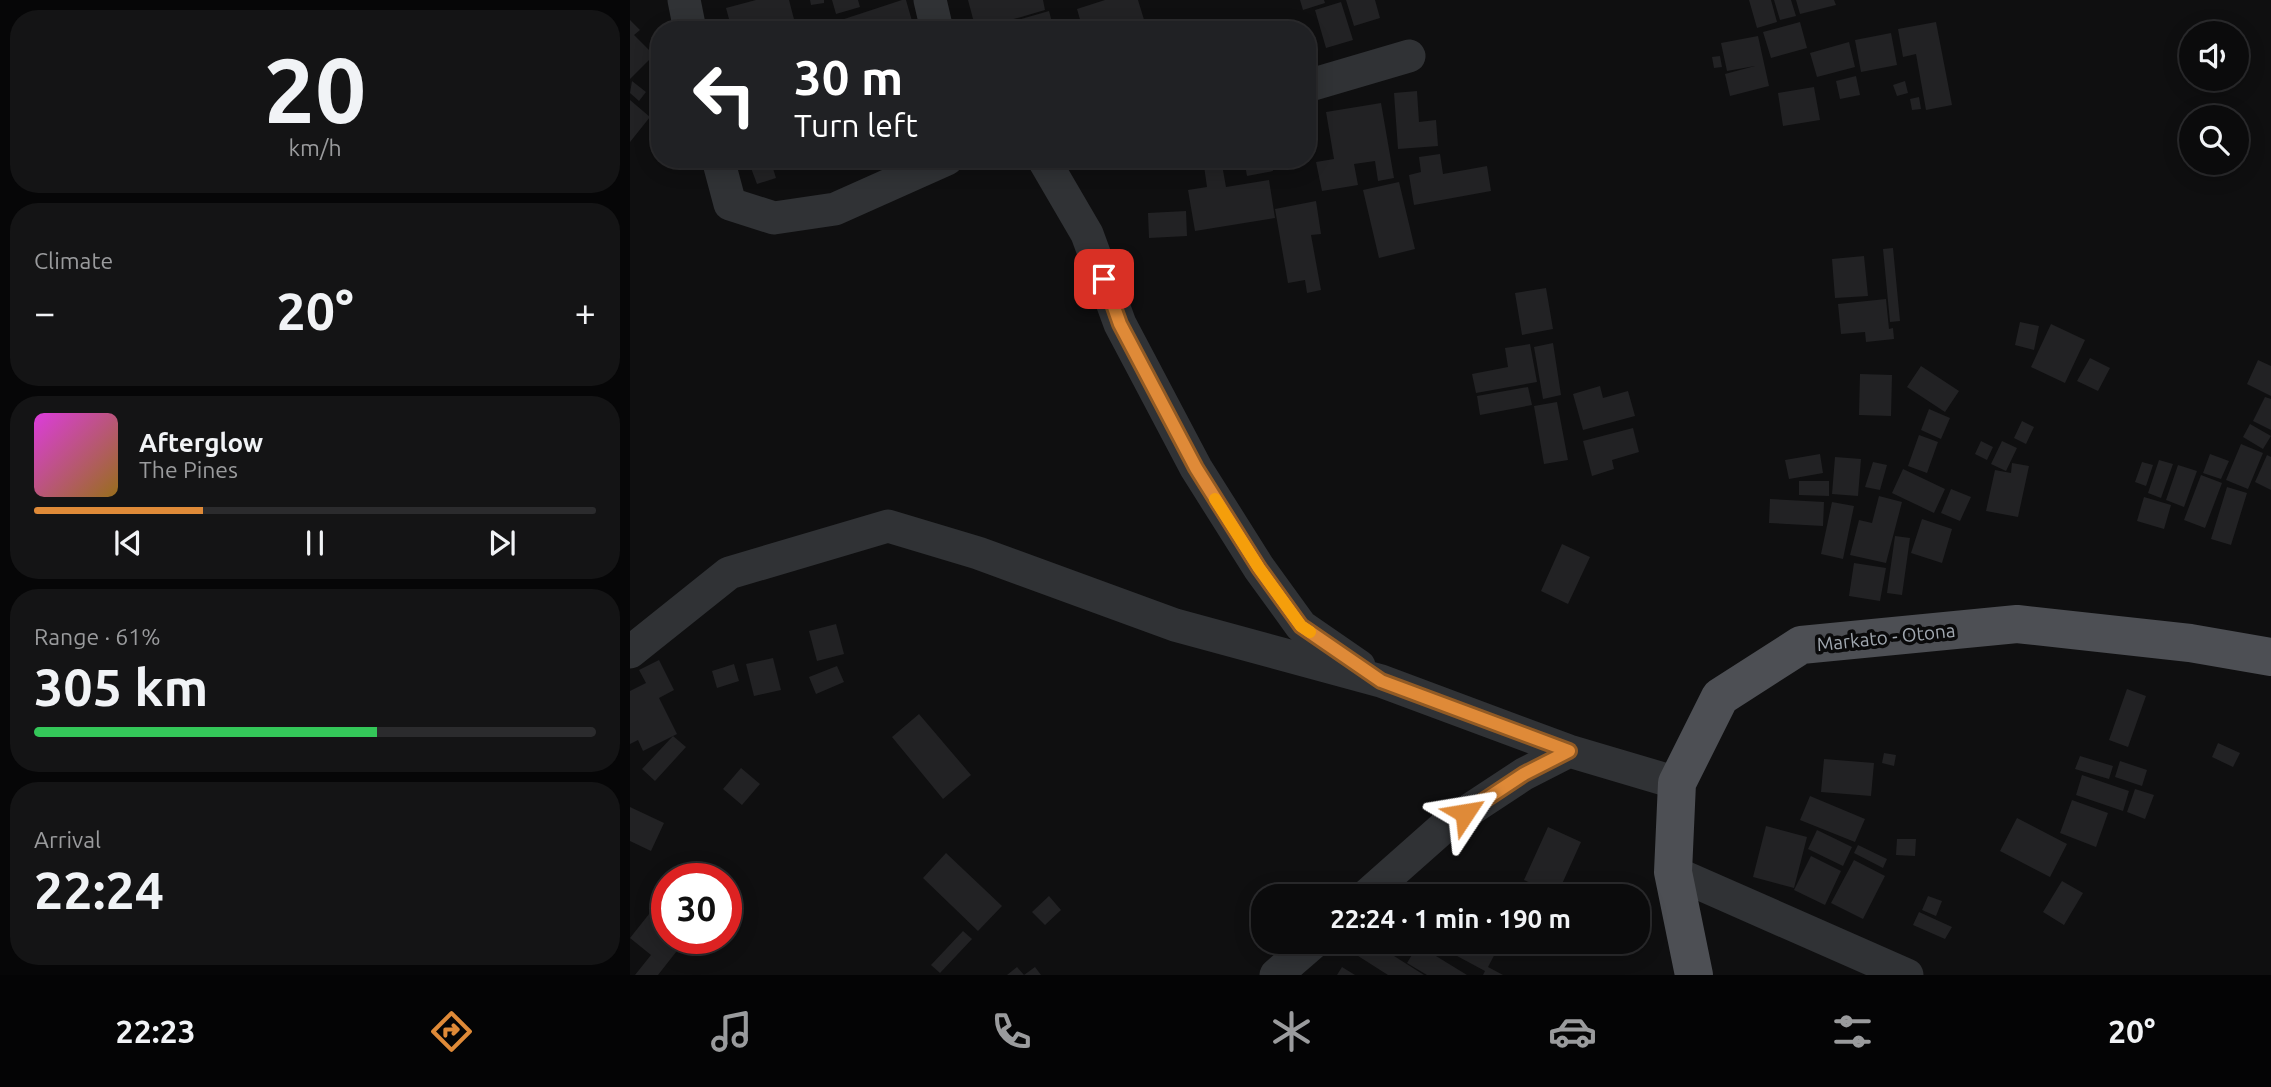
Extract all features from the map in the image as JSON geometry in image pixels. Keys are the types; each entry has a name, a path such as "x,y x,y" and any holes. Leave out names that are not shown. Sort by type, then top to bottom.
{"main road":[{"name":"Markato - Otona","path":"1694,975 1673,872 1677,783 1720,697 1801,645 2017,624 2190,643 2271,657"}],"street":[{"path":"684,0 688,21"},
{"path":"930,0 935,21"},
{"path":"1316,83 1409,56"},
{"path":"720,168 730,204 774,218 835,209 927,168"},
{"path":"1047,168 1087,234 1120,324 1161,404 1196,468 1259,568 1301,626 1381,681"},
{"path":"630,652 729,573 888,526 978,553 1175,625 1381,681 1569,751 1677,783"},
{"path":"1380,884 1445,826 1524,774 1569,751"},
{"path":"1673,872 1907,975"},
{"path":"1276,975 1300,954"}],"building":[{"path":"756,0 789,0 794,21 730,21 726,8"},
{"path":"810,0 824,0 824,3 811,5"},
{"path":"832,0 858,0 860,7 836,14"},
{"path":"906,0 912,21 838,21"},
{"path":"968,0 1043,0 1045,10 1007,21 974,21"},
{"path":"1105,0 1138,0 1144,21 1080,21 1077,9"},
{"path":"1300,0 1324,0 1325,3 1303,10"},
{"path":"1346,0 1375,0 1380,18 1354,26"},
{"path":"1749,0 1771,0 1777,22 1757,28"},
{"path":"1774,0 1791,0 1796,16 1780,20"},
{"path":"1796,0 1834,0 1836,5 1800,14"},
{"path":"1341,2 1353,40 1326,48 1315,10"},
{"path":"1049,11 1052,21 1015,21"},
{"path":"630,20 640,30 634,35 651,52 651,58 630,79"},
{"path":"1800,22 1807,48 1771,58 1763,32"},
{"path":"1936,22 1952,105 1926,110 1916,54 1903,57 1898,29"},
{"path":"1891,33 1897,65 1861,72 1855,40"},
{"path":"1758,36 1769,86 1730,96 1725,74 1755,66 1727,71 1721,43"},
{"path":"1849,42 1855,67 1817,77 1810,53"},
{"path":"1720,56 1722,67 1714,68 1712,57"},
{"path":"1856,76 1860,95 1840,99 1836,81"},
{"path":"632,81 646,92 639,101 630,93"},
{"path":"1905,81 1908,93 1897,96 1893,85"},
{"path":"1814,87 1820,120 1783,126 1778,93"},
{"path":"1417,91 1419,122 1436,120 1438,146 1398,149 1394,93"},
{"path":"1919,97 1921,109 1912,110 1910,99"},
{"path":"630,100 650,117 630,142"},
{"path":"1381,103 1394,178 1378,181 1375,161 1354,164 1358,185 1322,191 1316,162 1334,159 1326,112"},
{"path":"1440,154 1443,174 1487,166 1491,191 1414,205 1409,175 1421,172 1419,157"},
{"path":"751,168 773,168 776,178 757,184"},
{"path":"1204,168 1223,168 1226,187 1269,180 1275,218 1195,231 1188,190 1207,187"},
{"path":"1246,168 1272,168 1273,171 1247,176"},
{"path":"1399,182 1415,249 1379,258 1363,190"},
{"path":"1316,201 1321,234 1311,235 1321,290 1307,293 1305,280 1288,283 1275,209"},
{"path":"1186,211 1187,236 1149,238 1148,213"},
{"path":"1893,248 1900,321 1890,322 1883,249"},
{"path":"1864,256 1868,296 1835,298 1832,259"},
{"path":"1546,288 1553,329 1522,335 1515,293"},
{"path":"1886,299 1889,329 1893,328 1894,339 1866,342 1865,332 1841,334 1838,304"},
{"path":"2020,322 2039,326 2034,350 2015,345"},
{"path":"2051,324 2085,340 2065,383 2031,367"},
{"path":"1553,343 1561,395 1543,399 1534,347"},
{"path":"1530,344 1537,382 1476,393 1472,374 1508,367 1505,348"},
{"path":"2090,358 2110,368 2098,391 2077,381"},
{"path":"2258,360 2271,366 2271,396 2247,384"},
{"path":"1921,366 1959,391 1945,412 1907,387"},
{"path":"1860,374 1892,375 1891,416 1859,415"},
{"path":"1600,386 1603,398 1628,391 1635,416 1583,430 1573,394"},
{"path":"1528,387 1532,405 1480,415 1477,396"},
{"path":"2265,397 2271,399 2271,430 2253,421"},
{"path":"1557,402 1568,460 1544,464 1534,406"},
{"path":"1929,409 1950,418 1941,439 1921,430"},
{"path":"2022,421 2034,427 2026,444 2014,438"},
{"path":"2250,424 2271,436 2263,449 2243,437"},
{"path":"1633,428 1639,452 1612,460 1614,469 1592,476 1583,441"},
{"path":"1919,435 1938,442 1927,473 1908,466"},
{"path":"1981,441 1993,447 1987,460 1975,454"},
{"path":"2002,441 2017,448 2006,471 1991,464"},
{"path":"2241,444 2263,453 2248,489 2226,480"},
{"path":"1820,454 1823,473 1789,479 1785,460"},
{"path":"2210,454 2229,461 2221,479 2203,473"},
{"path":"2267,455 2271,457 2271,490 2255,482"},
{"path":"1835,457 1861,459 1858,496 1832,494"},
{"path":"2159,460 2173,464 2161,498 2148,493"},
{"path":"1873,462 1887,465 1880,490 1865,487"},
{"path":"2142,462 2153,465 2146,486 2135,482"},
{"path":"2012,463 2029,466 2018,517 1986,511 1995,470 2011,473"},
{"path":"2178,465 2197,471 2184,507 2166,500"},
{"path":"1903,469 1945,489 1934,513 1892,493"},
{"path":"2201,475 2222,483 2205,528 2184,520"},
{"path":"1799,481 1829,481 1829,496 1799,495"},
{"path":"2227,487 2247,493 2231,545 2211,539"},
{"path":"1951,489 1971,497 1960,521 1941,513"},
{"path":"1879,496 1902,502 1886,563 1850,555 1859,520 1872,523"},
{"path":"2144,497 2171,505 2164,529 2137,521"},
{"path":"1770,499 1824,502 1823,526 1769,523"},
{"path":"1832,502 1854,506 1843,559 1821,554"},
{"path":"1922,519 1952,529 1942,563 1911,553"},
{"path":"1895,536 1910,538 1902,595 1887,593"},
{"path":"1562,544 1590,557 1568,604 1541,591"},
{"path":"1854,563 1886,568 1880,601 1849,596"},
{"path":"836,624 844,654 817,661 809,631"},
{"path":"773,658 781,690 754,696 746,664"},
{"path":"659,660 674,690 659,698 677,734 643,751 638,740 630,744 630,691 646,683 639,670"},
{"path":"734,664 739,681 717,688 712,671"},
{"path":"837,666 844,682 816,694 809,677"},
{"path":"2127,689 2146,696 2128,747 2109,740"},
{"path":"919,714 971,775 943,799 892,737"},
{"path":"673,736 686,747 655,781 642,769"},
{"path":"2218,743 2240,753 2233,767 2212,757"},
{"path":"1884,753 1896,755 1894,766 1882,763"},
{"path":"2080,756 2113,766 2109,779 2075,769"},
{"path":"1824,759 1874,763 1871,796 1821,792"},
{"path":"2120,761 2147,770 2142,786 2115,777"},
{"path":"741,768 760,784 742,805 723,789"},
{"path":"2082,775 2129,791 2123,811 2076,795"},
{"path":"2135,789 2154,795 2145,819 2127,812"},
{"path":"1810,796 1865,819 1855,842 1800,820"},
{"path":"2072,800 2108,813 2096,847 2060,833"},
{"path":"630,807 664,823 651,851 630,841"},
{"path":"2017,818 2067,844 2050,877 2000,851"},
{"path":"1766,826 1807,837 1794,888 1753,877"},
{"path":"1548,827 1581,842 1562,884 1533,884 1524,880"},
{"path":"1817,830 1852,847 1843,866 1808,849"},
{"path":"1897,839 1916,839 1915,856 1896,855"},
{"path":"1858,845 1887,859 1883,868 1854,853"},
{"path":"946,853 1002,906 978,931 923,878"},
{"path":"1811,856 1841,871 1825,905 1794,890"},
{"path":"1854,860 1885,876 1863,919 1831,903"},
{"path":"2062,881 2083,893 2064,925 2043,912"},
{"path":"1049,896 1061,910 1045,925 1032,912"},
{"path":"1928,896 1942,901 1936,916 1922,910"},
{"path":"651,912 651,954 674,954 658,975 635,975 651,955 630,938"},
{"path":"1919,912 1952,927 1945,939 1913,925"},
{"path":"963,931 972,939 940,973 931,965"},
{"path":"1355,954 1391,954 1424,975 1388,975"},
{"path":"1412,954 1433,954 1467,975 1427,975 1407,963"},
{"path":"1453,954 1495,954 1488,967 1503,975 1483,975 1485,971"},
{"path":"1017,967 1024,975 1007,975"},
{"path":"1035,967 1041,975 1024,975"},
{"path":"1342,967 1355,975 1337,975"}],"slow traffic":[{"path":"1215,499 1259,568 1301,626 1310,632"}],"route":[{"path":"1104,279 1120,324 1196,468 1259,568 1301,626 1381,681 1569,751 1524,774 1465,813"}]}
